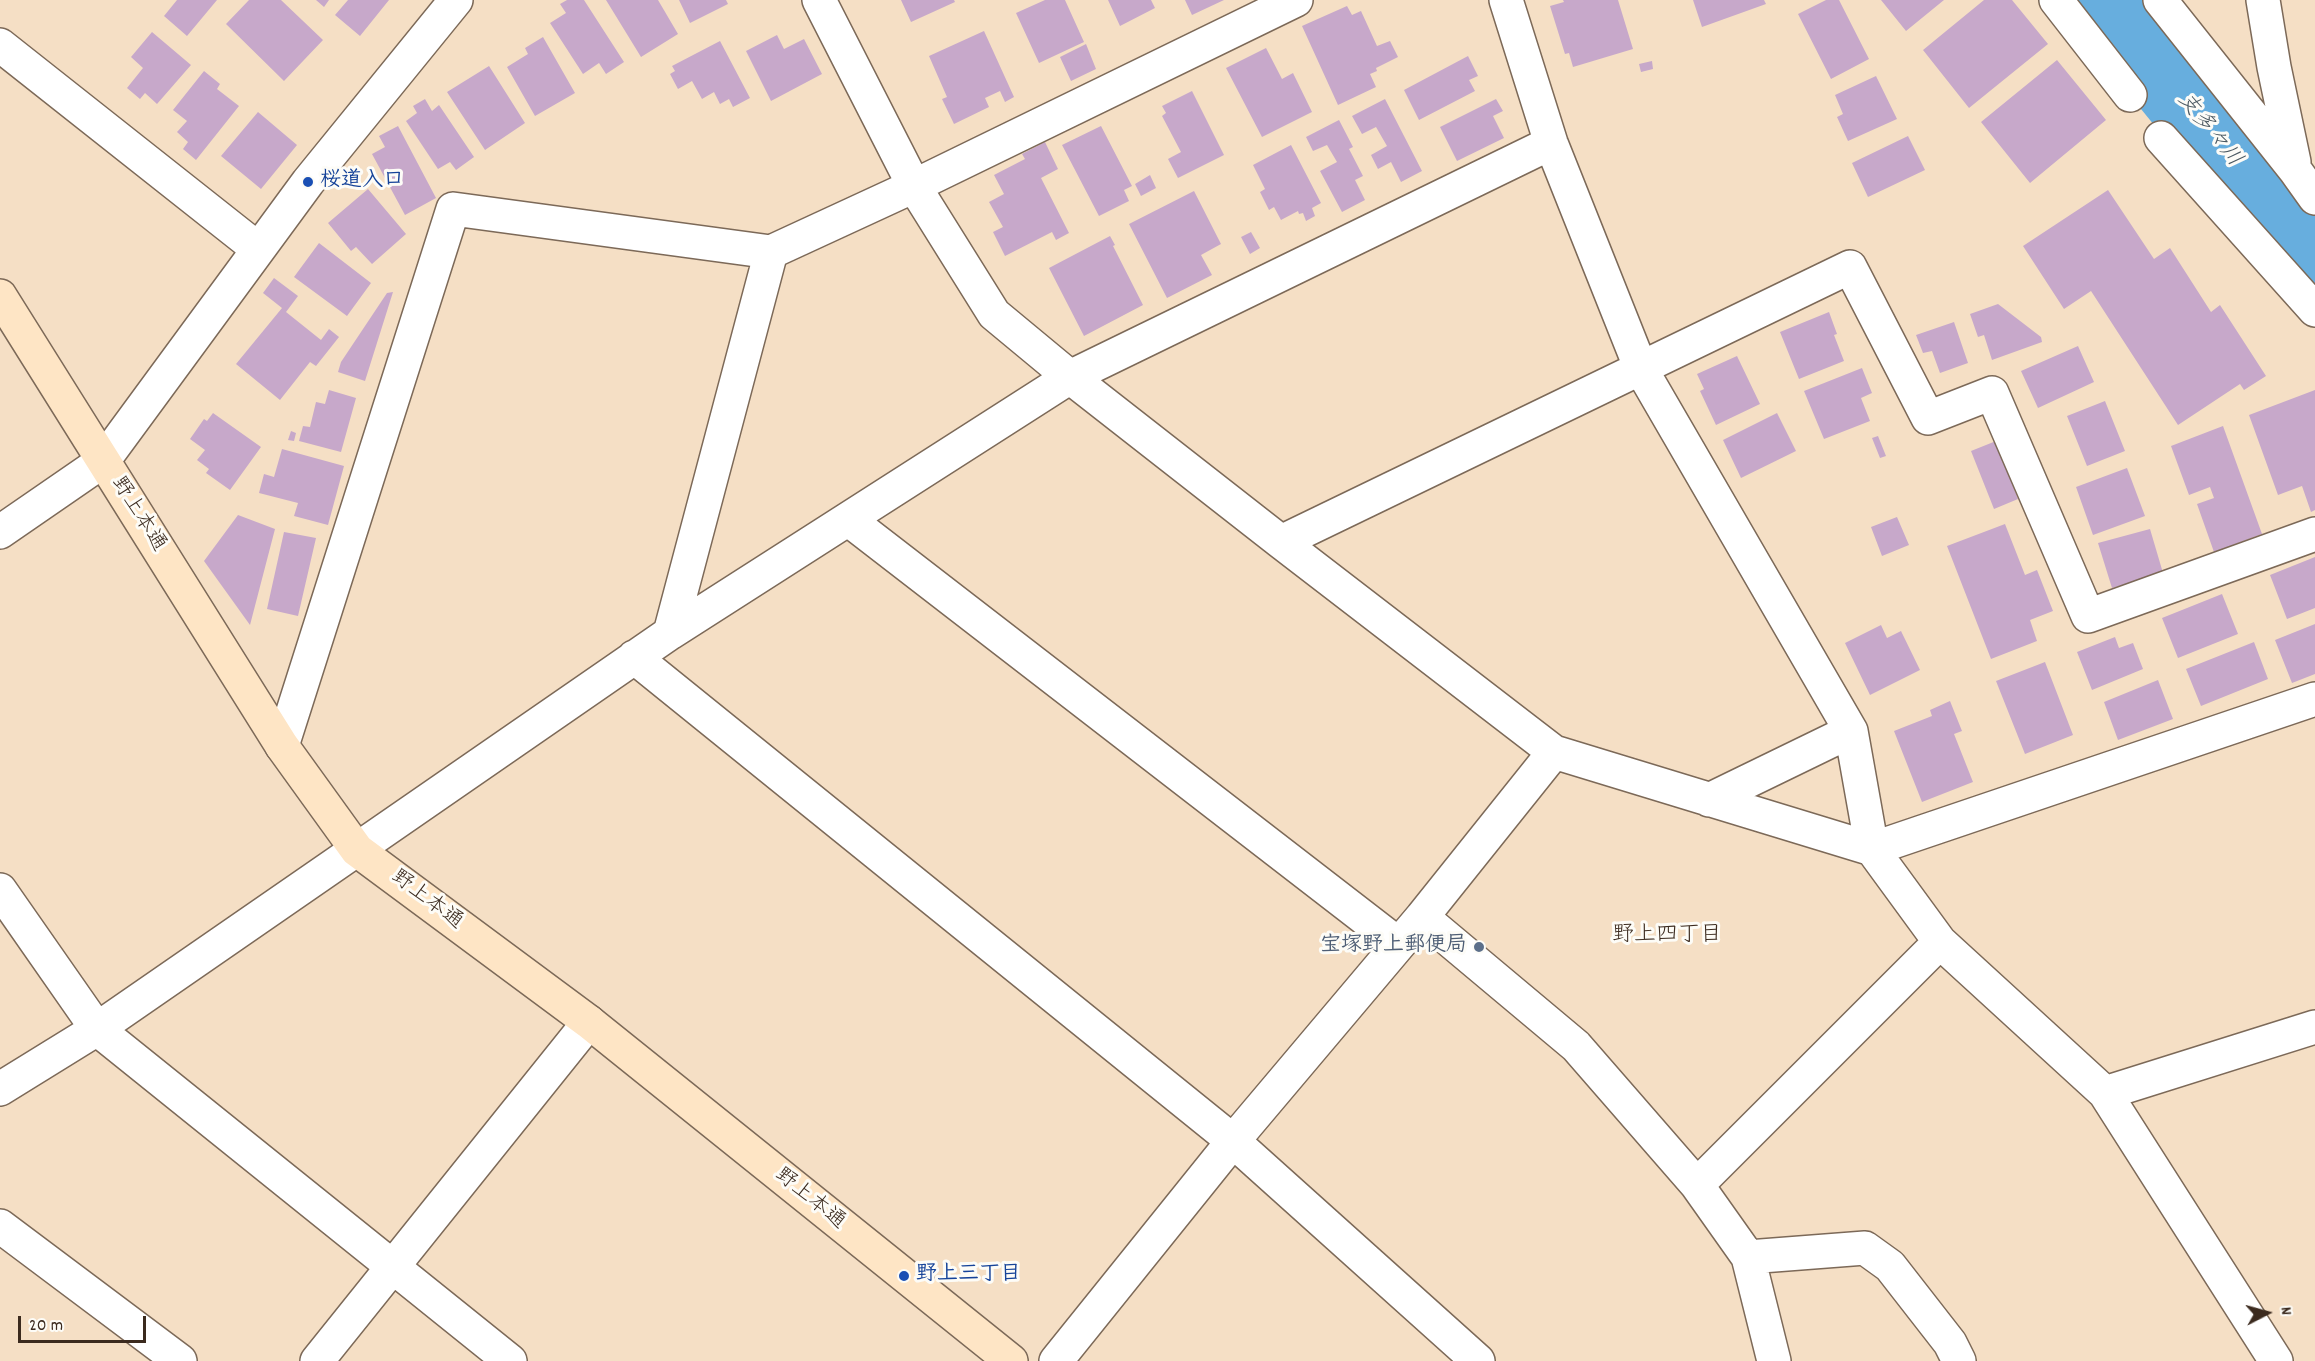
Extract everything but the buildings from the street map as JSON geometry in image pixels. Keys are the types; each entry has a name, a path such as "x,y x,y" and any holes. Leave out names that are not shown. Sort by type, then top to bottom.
{"street":[{"path":"0,532 103,461 308,182 456,0"},
{"path":"819,0 915,186 994,314 1070,377 1281,543 1554,752 1872,849 2315,699"},
{"path":"282,746 453,209 771,252 915,186 1296,0"},
{"path":"1506,0 1551,143 1641,369 1851,731 1872,849 1941,942 2105,1094 2277,1361"},
{"path":"2056,0 2130,95"},
{"path":"2160,0 2315,198"},
{"path":"2264,0 2274,67 2295,170"},
{"path":"0,45 258,249"},
{"path":"2161,138 2315,310"},
{"path":"0,1089 97,1029 670,633 1070,377 1551,143"},
{"path":"670,633 771,252"},
{"path":"1281,543 1850,267 1928,418 1992,393 2088,616 2315,534"},
{"name":"野上本通","path":"0,296 282,746 357,850 589,1022 1011,1361"},
{"path":"849,520 1398,944"},
{"path":"634,657 1233,1141 1478,1361"},
{"path":"1709,800 1851,731"},
{"path":"1056,1361 1233,1141 1422,917 1554,752"},
{"path":"0,890 97,1029 510,1361"},
{"path":"1422,917 1576,1046 1696,1185 1748,1257 1774,1361"},
{"path":"1696,1185 1941,942"},
{"path":"316,1361 589,1022"},
{"path":"2105,1094 2315,1027"},
{"path":"0,1226 180,1361"},
{"path":"1748,1257 1864,1248 1890,1266 1950,1343 1959,1361"}],"waterway":[{"name":"支多々川","path":"2101,0 2315,262"}],"place":[{"name":"桜道入口","path":"308,182"},
{"name":"宝塚野上郵便局","path":"1479,947"},
{"name":"野上三丁目","path":"904,1276"}],"district":[{"name":"野上四丁目","path":"1667,937"}]}
